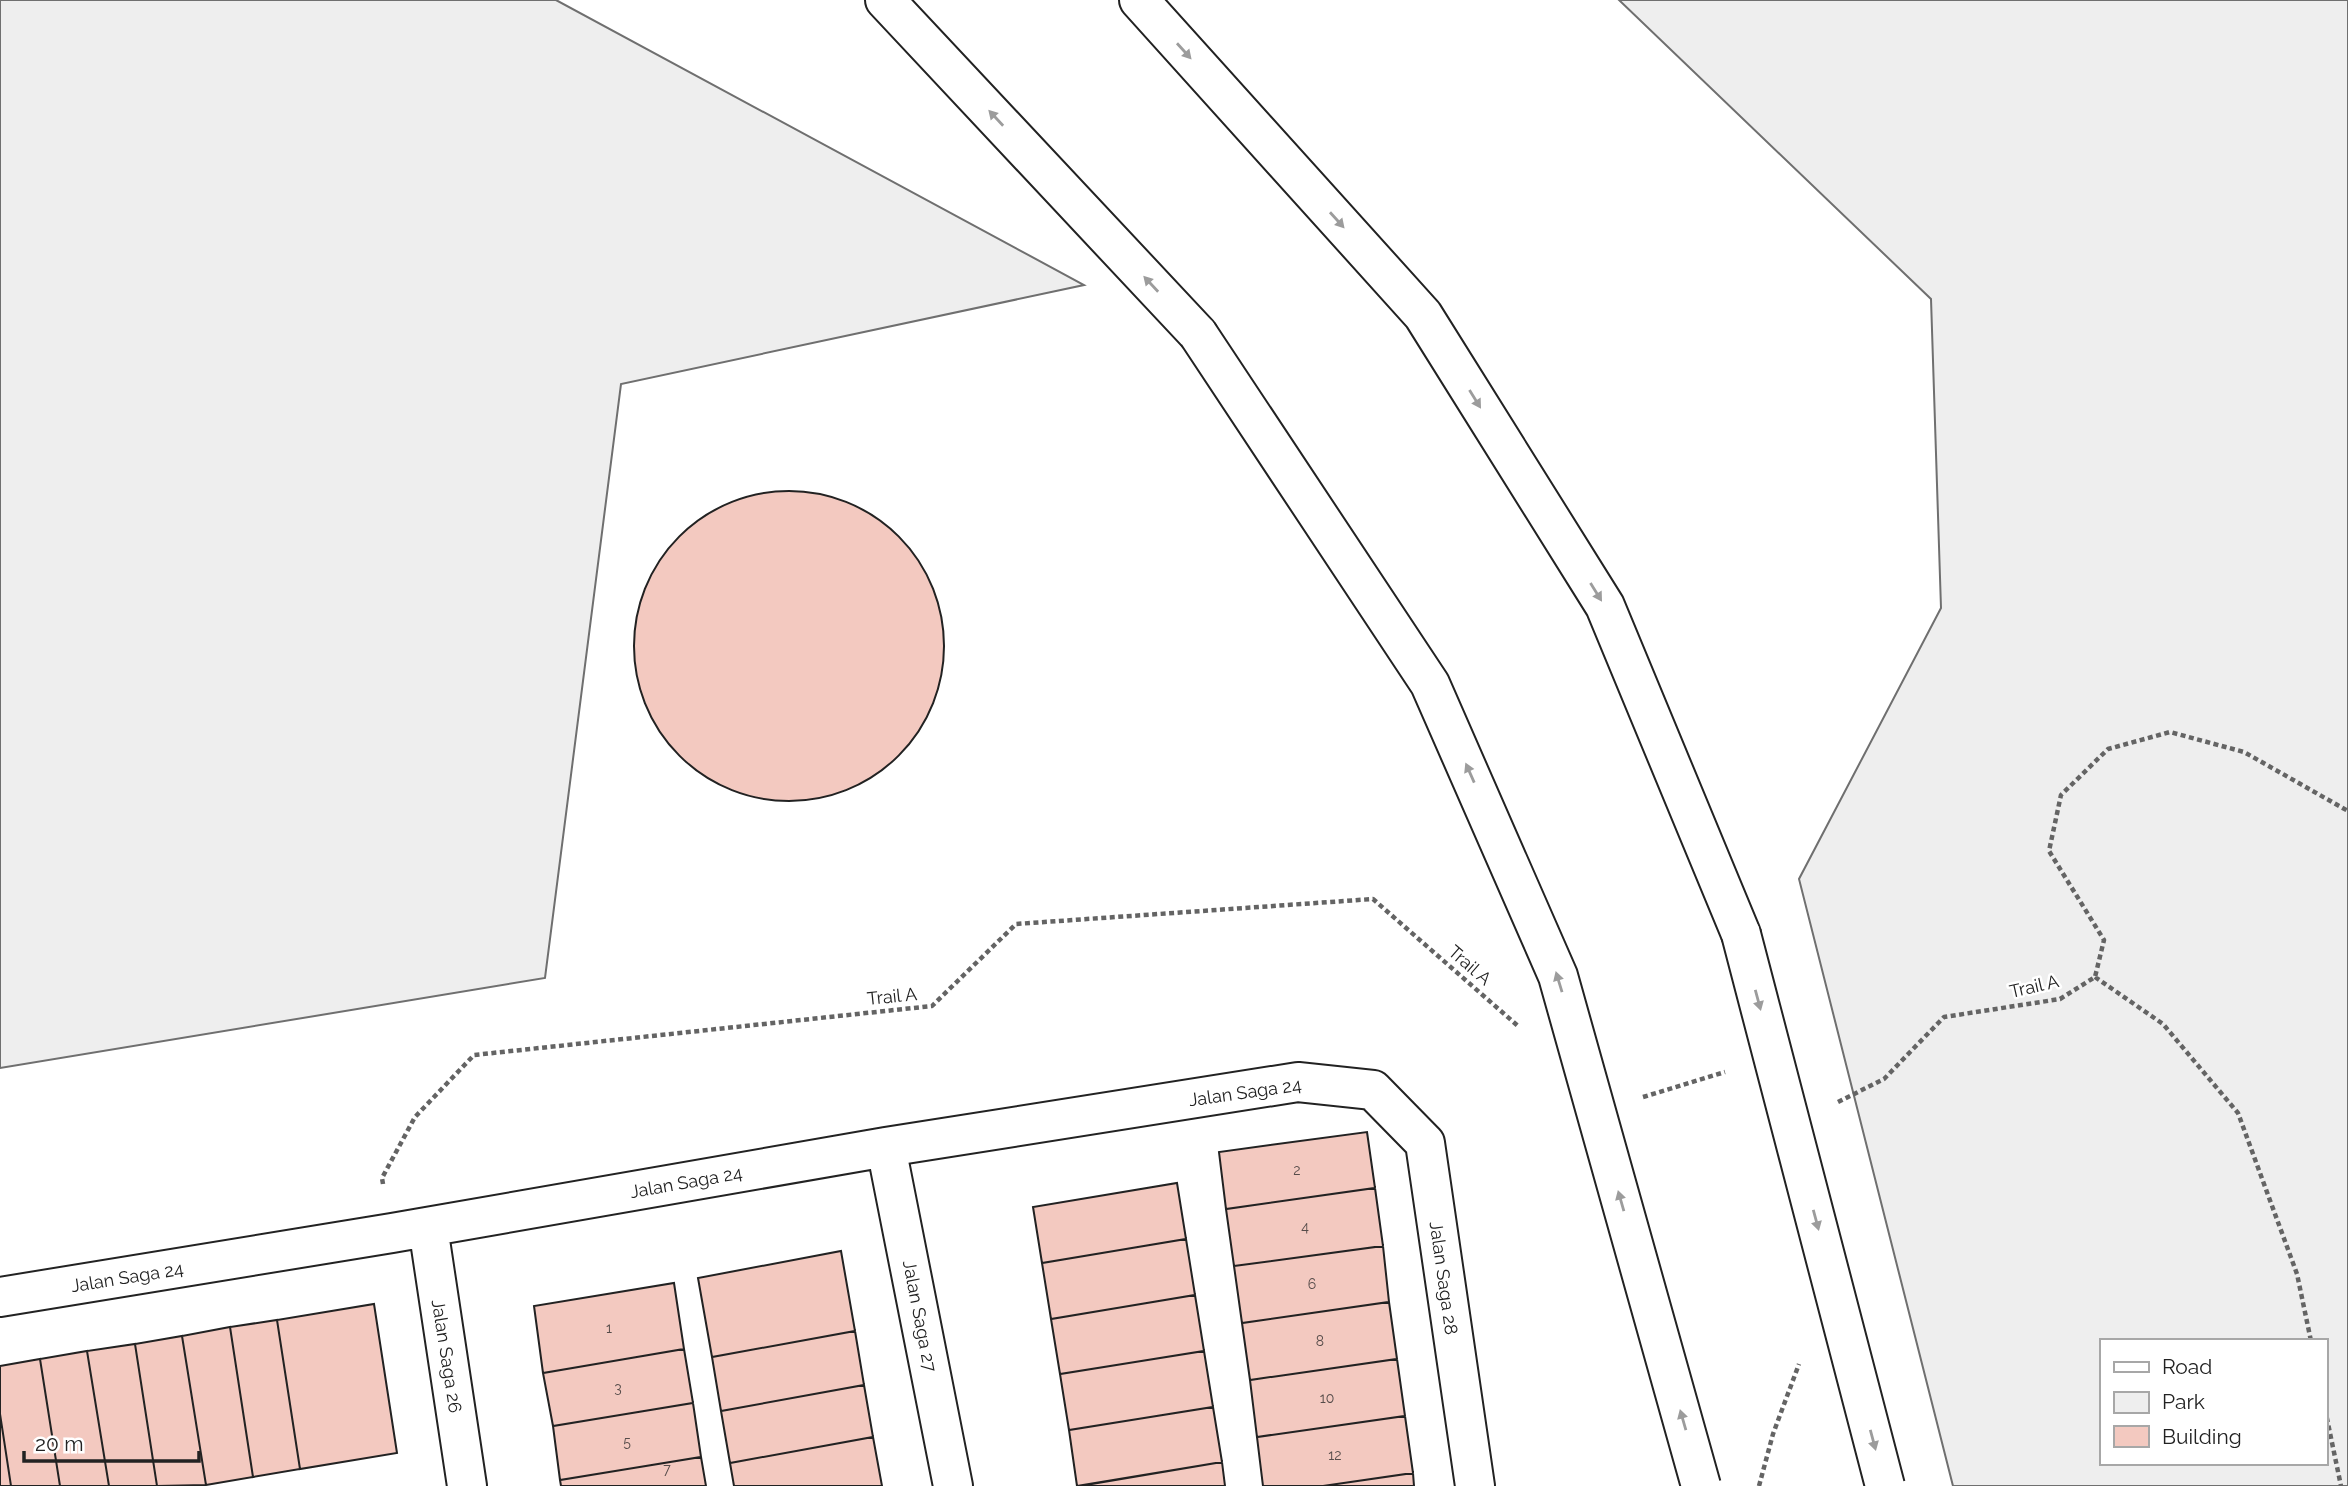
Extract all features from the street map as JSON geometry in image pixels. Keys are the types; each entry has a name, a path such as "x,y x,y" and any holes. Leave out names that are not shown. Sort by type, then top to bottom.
{"main road":[{"path":"885,0 1198,334 1430,684 1558,975 1701,1486"},
{"path":"1139,0 1423,315 1605,606 1741,934 1885,1486"},
{"name":"Jalan Saga 24","path":"0,1297 410,1230 886,1147 1298,1082 1373,1090"},
{"name":"Jalan Saga 28","path":"1373,1090 1425,1143 1475,1486"},
{"name":"Jalan Saga 27","path":"886,1147 953,1486"},
{"name":"Jalan Saga 26","path":"410,1230 467,1486"}],"path":[{"path":"2311,1339 2297,1274 2238,1113 2163,1024 2095,977 2104,940 2049,851 2061,795 2108,749 2170,732 2244,752 2348,811"},
{"name":"Trail A","path":"410,1230 382,1178 415,1117 474,1055 932,1006 1016,924 1373,899 1527,1034"},
{"name":"Trail A","path":"1836,1103 1884,1079 1944,1017 2060,999 2095,977"},
{"path":"1641,1098 1733,1070"},
{"path":"2327,1419 2341,1486"}],"green space":[{"path":"0,0 556,0 1084,285 621,384 545,978 0,1068"},
{"path":"1619,0 2348,0 2348,1486 1953,1486 1799,879 1941,608 1931,299"}],"building":[{"path":"789,491 819,494 848,503 875,518 898,537 917,560 932,587 941,616 944,646 941,676 932,705 917,732 898,755 875,774 848,789 819,798 789,801 759,798 730,789 703,774 680,755 661,732 646,705 637,676 634,646 637,616 646,587 661,560 680,537 703,518 730,503 759,494"},
{"path":"1367,1132 1375,1188 1226,1209 1219,1152"},
{"path":"1177,1183 1186,1239 1042,1263 1033,1207"},
{"path":"1375,1188 1383,1246 1234,1266 1226,1209"},
{"path":"1186,1239 1195,1295 1051,1319 1042,1263"},
{"path":"1383,1246 1389,1302 1242,1323 1234,1266"},
{"path":"841,1251 855,1331 712,1357 698,1278"},
{"path":"674,1283 684,1349 543,1373 534,1306"},
{"path":"1195,1295 1204,1351 1060,1374 1051,1319"},
{"path":"1389,1302 1397,1359 1250,1380 1242,1323"},
{"path":"374,1304 397,1453 300,1469 277,1320"},
{"path":"277,1320 300,1469 253,1477 230,1327"},
{"path":"230,1327 253,1477 206,1485 182,1336"},
{"path":"855,1331 864,1385 721,1411 712,1357"},
{"path":"182,1336 206,1485 157,1486 135,1344"},
{"path":"135,1344 157,1486 109,1486 87,1351"},
{"path":"684,1349 693,1403 553,1426 543,1373"},
{"path":"87,1351 109,1486 60,1486 40,1359"},
{"path":"1204,1351 1213,1407 1069,1430 1060,1374"},
{"path":"40,1359 60,1486 11,1486 0,1414 0,1366"},
{"path":"1397,1359 1405,1416 1257,1437 1250,1380"},
{"path":"864,1385 873,1437 730,1463 721,1411"},
{"path":"693,1403 701,1457 560,1480 553,1426"},
{"path":"1213,1407 1222,1462 1077,1486 1069,1430"},
{"path":"0,1414 11,1486 0,1486"},
{"path":"1405,1416 1413,1473 1323,1486 1263,1486 1257,1437"},
{"path":"873,1437 882,1486 734,1486 730,1463"},
{"path":"701,1457 706,1486 561,1486 560,1480"},
{"path":"1222,1462 1225,1486 1080,1486"},
{"path":"1413,1473 1414,1486 1323,1486"}]}
